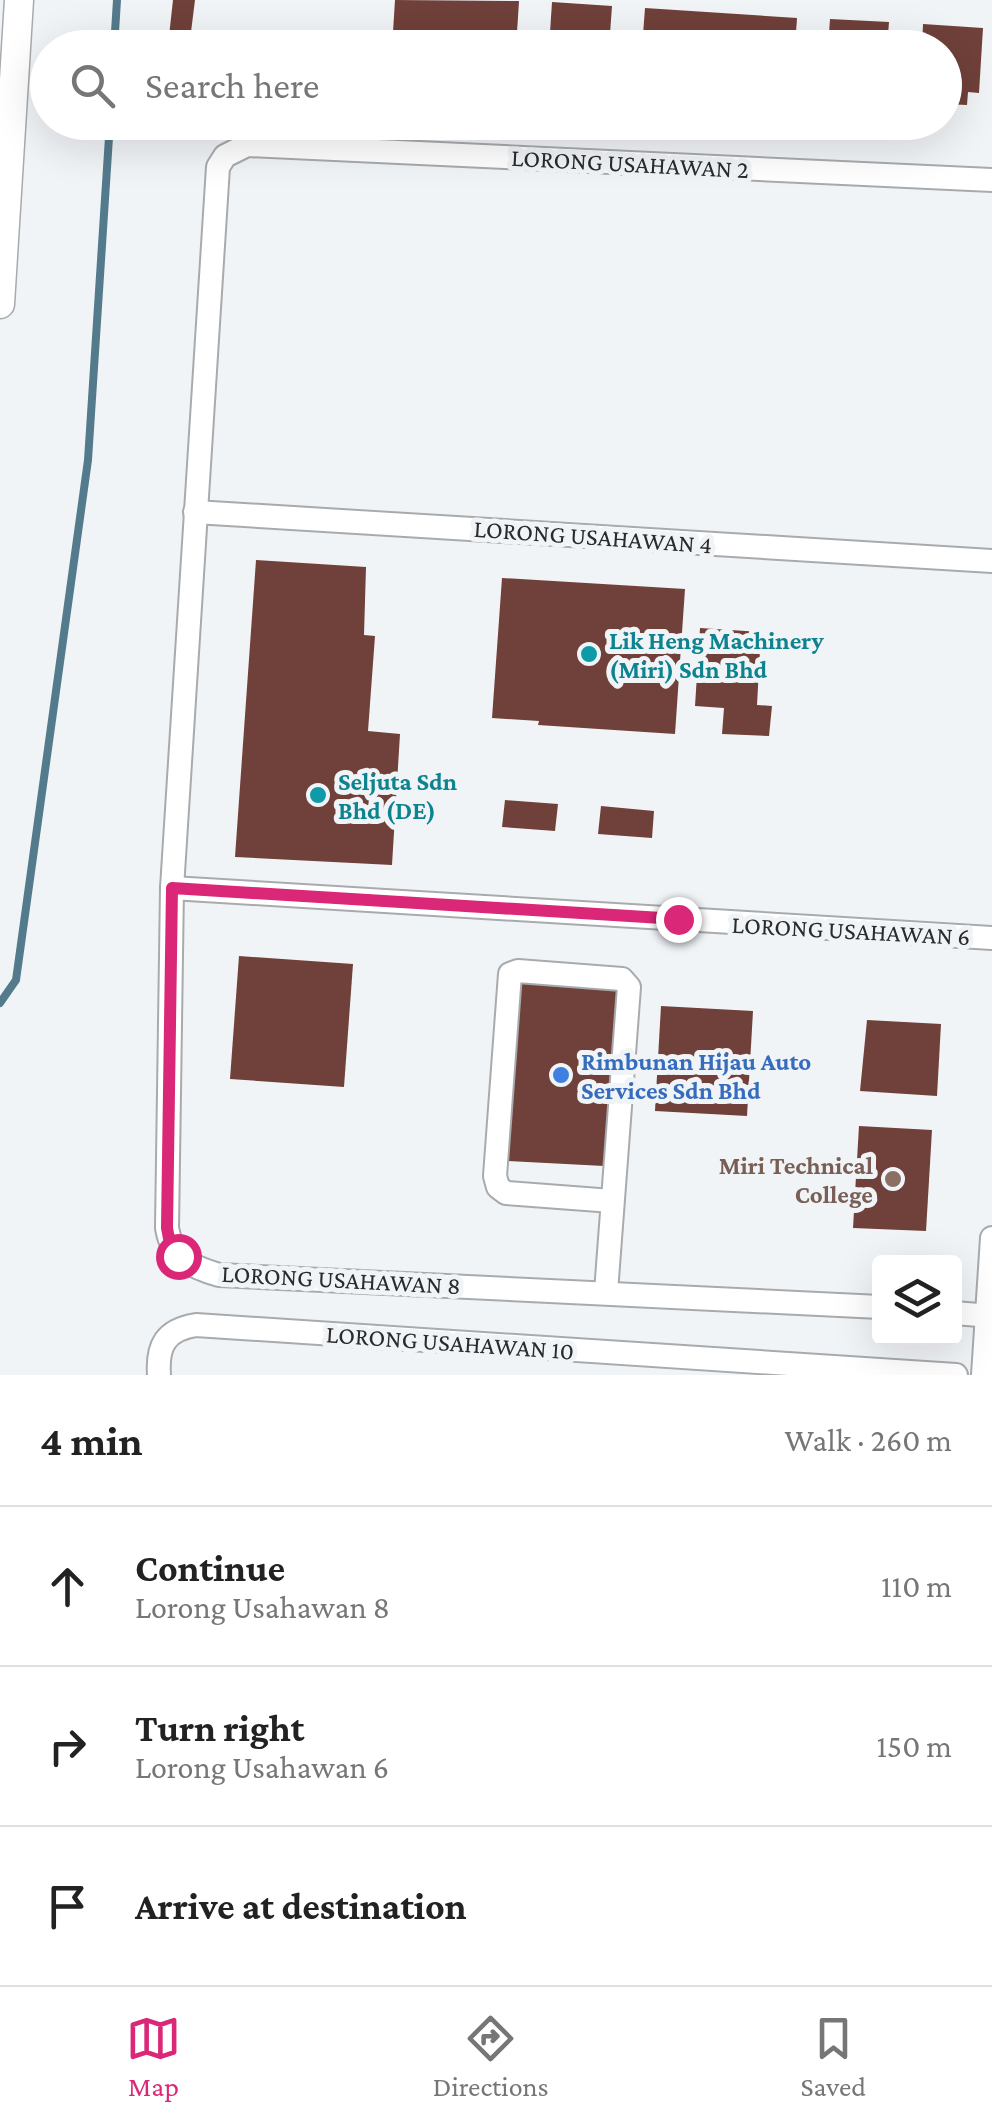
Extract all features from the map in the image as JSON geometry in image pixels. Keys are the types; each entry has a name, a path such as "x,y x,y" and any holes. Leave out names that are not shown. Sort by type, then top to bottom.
{"main road":[{"path":"0,304 19,0"}],"street":[{"name":"LORONG USAHAWAN 2","path":"218,167 225,156 246,145 992,180"},
{"name":"LORONG USAHAWAN 8","path":"218,167 172,888 167,1228 170,1244 194,1268 218,1275 872,1308"},
{"name":"LORONG USAHAWAN 4","path":"194,512 992,561"},
{"name":"LORONG USAHAWAN 6","path":"172,888 992,938"},
{"path":"606,1292 627,982 535,972 510,974 495,1176 498,1187 506,1193 612,1201"},
{"path":"983,1375 990,1316 992,1238"},
{"path":"962,1314 990,1316"},
{"name":"LORONG USAHAWAN 10","path":"159,1375 160,1346 167,1336 196,1325 956,1375"}],"building":[{"path":"173,0 195,0 191,30 170,30"},
{"path":"395,0 519,1 517,30 393,30"},
{"path":"552,2 612,6 610,30 550,30"},
{"path":"645,8 797,18 796,30 643,30"},
{"path":"830,19 889,22 888,30 829,30"},
{"path":"923,24 983,28 979,93 968,92 967,105 962,105 962,30 923,30"},
{"name":"Seljuta Sdn Bhd (DE)","path":"256,560 366,567 364,635 375,636 368,731 400,734 392,865 235,857"},
{"name":"Lik Heng Machinery (Miri) Sdn Bhd","path":"502,578 685,589 675,734 492,718"},
{"path":"700,628 761,632 757,705 772,706 769,736 722,734 724,708 695,706"},
{"path":"505,800 558,804 555,831 502,827"},
{"path":"601,806 654,811 652,838 598,834"},
{"path":"239,956 353,964 344,1087 230,1079"},
{"name":"Rimbunan Hijau Auto Services Sdn Bhd","path":"516,983 617,989 604,1166 506,1161"},
{"path":"661,1006 753,1011 747,1116 655,1111"},
{"path":"867,1020 941,1024 937,1096 860,1091"},
{"name":"Miri Technical College","path":"859,1126 932,1130 926,1231 853,1228"}],"waterway":[{"path":"115,30 117,0"},
{"path":"0,1003 16,980 88,460 109,140"}],"place":[{"name":"Lik Heng Machinery (Miri) Sdn Bhd","path":"589,654"},
{"name":"Seljuta Sdn Bhd (DE)","path":"318,795"},
{"name":"Rimbunan Hijau Auto Services Sdn Bhd","path":"561,1075"},
{"name":"Miri Technical College","path":"893,1179"}],"route":[{"path":"178,1256 170,1244 167,1228 172,888 678,919"}]}
